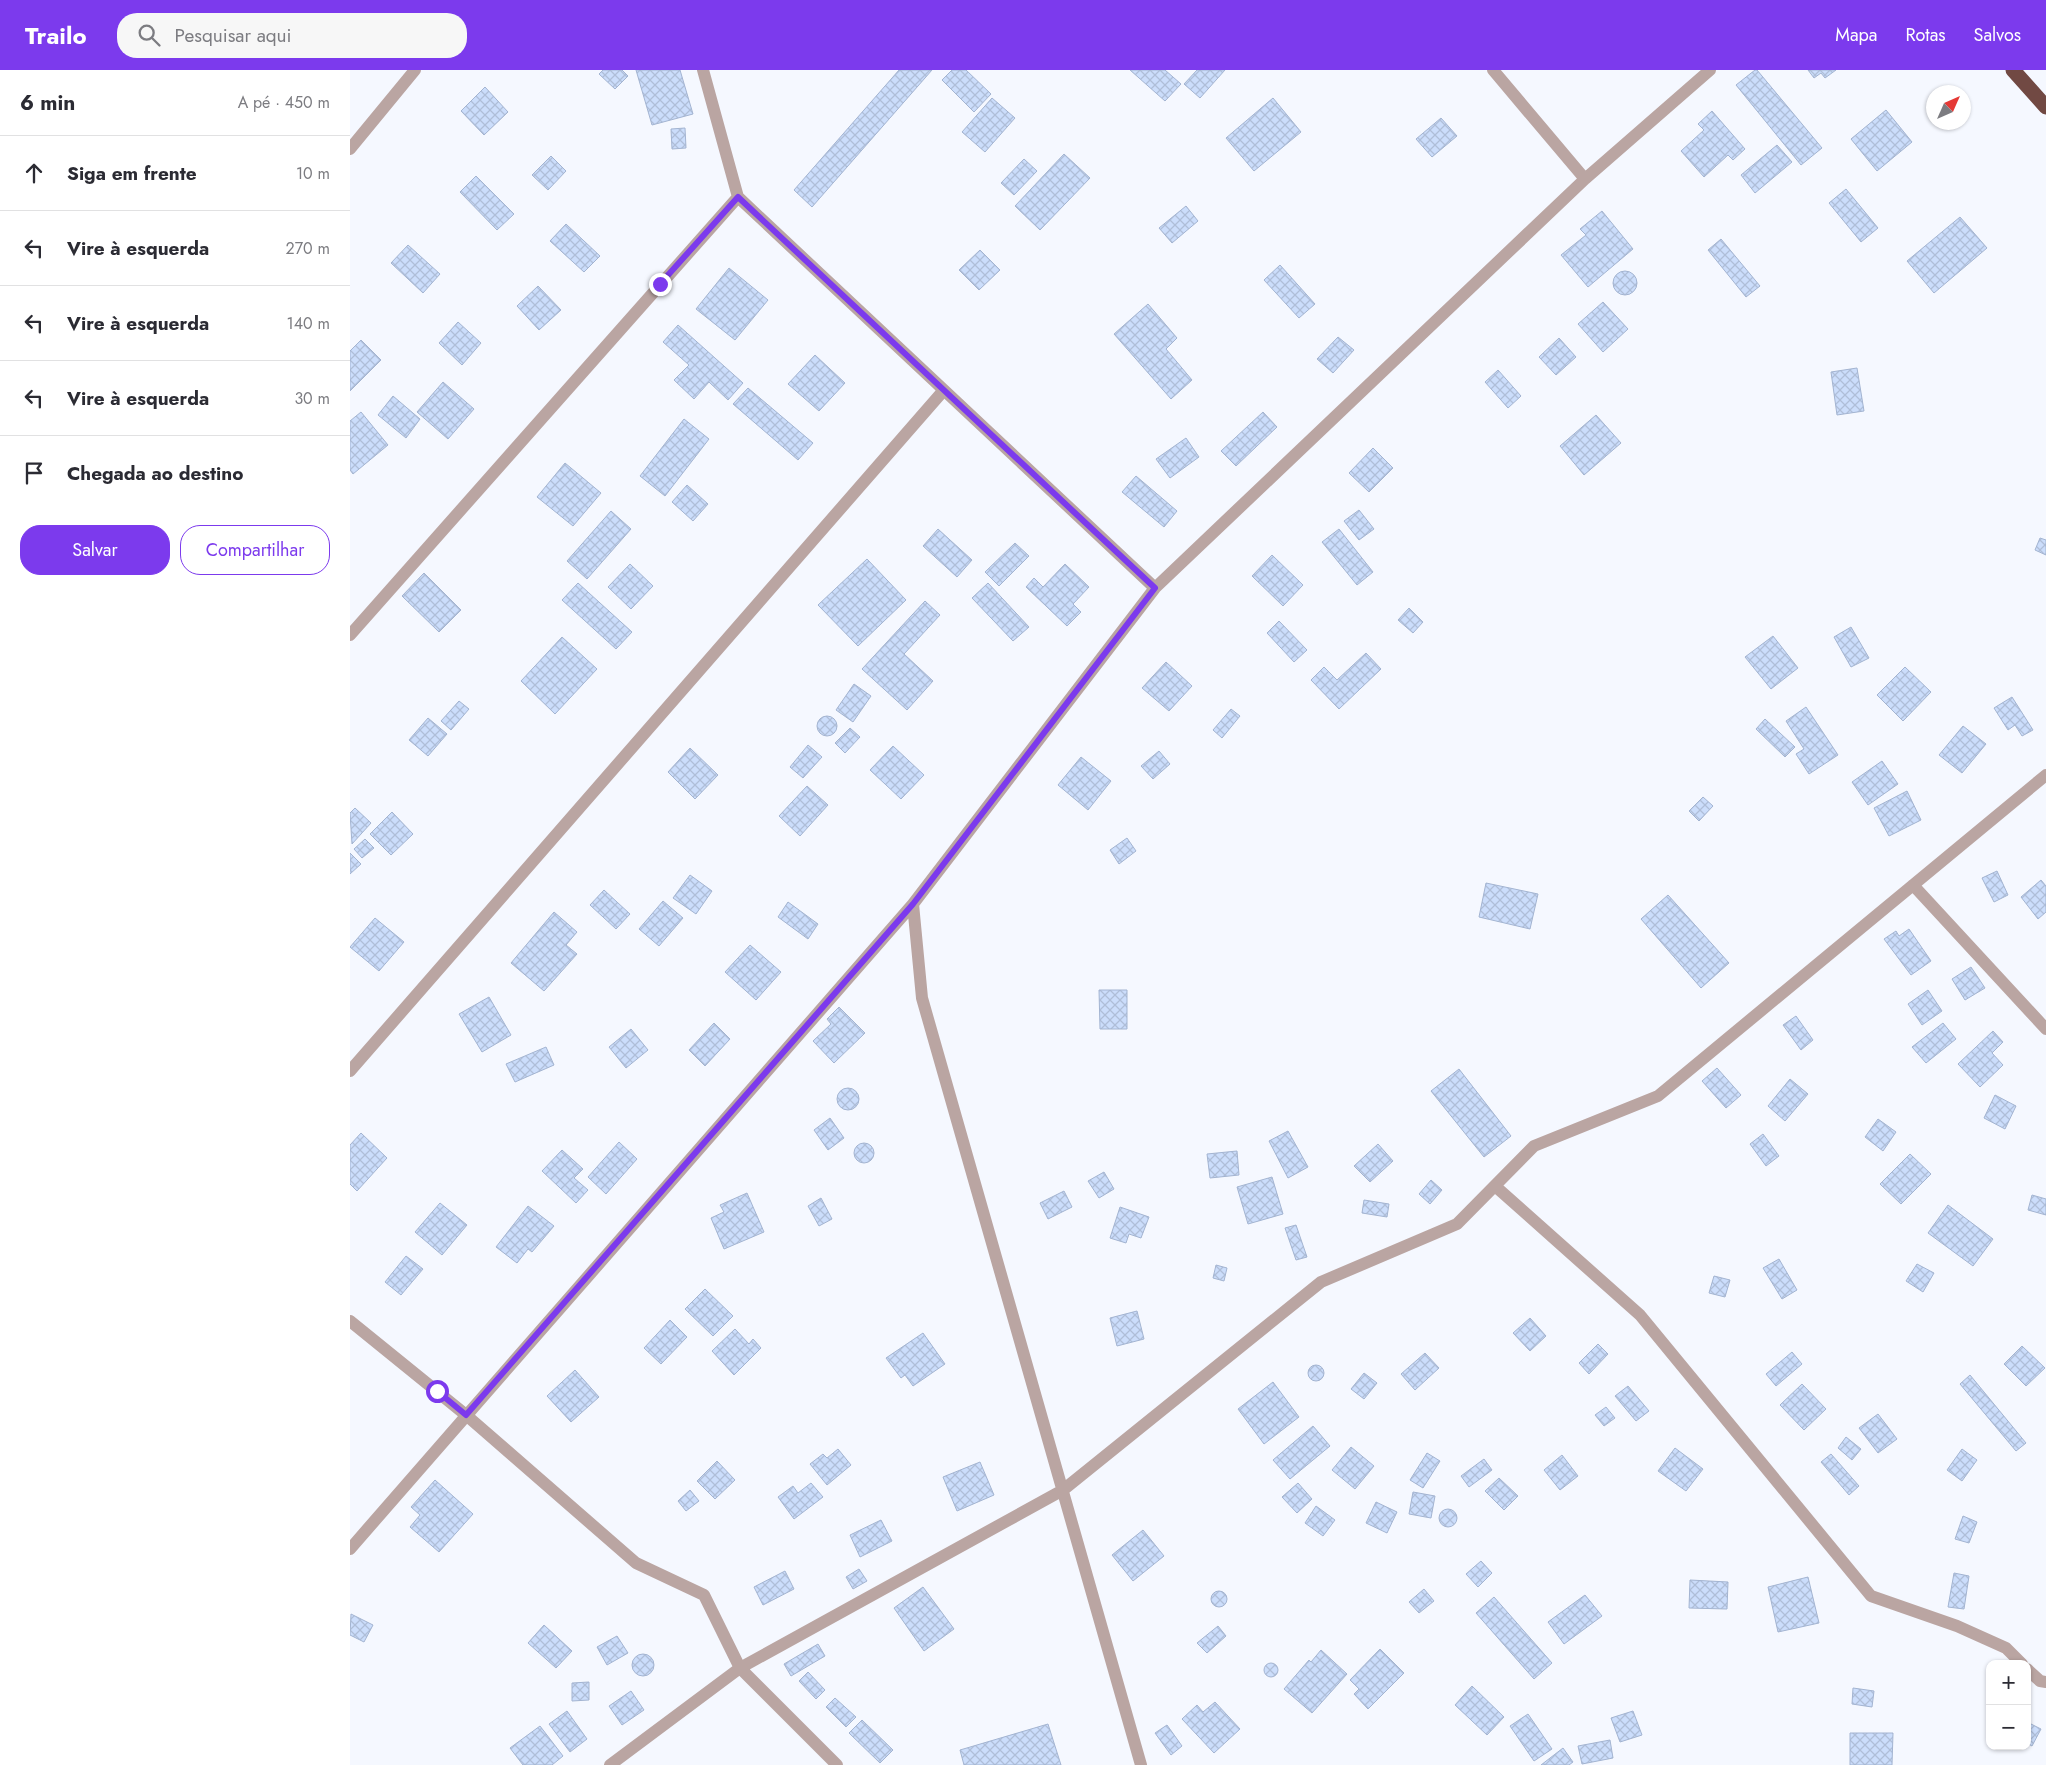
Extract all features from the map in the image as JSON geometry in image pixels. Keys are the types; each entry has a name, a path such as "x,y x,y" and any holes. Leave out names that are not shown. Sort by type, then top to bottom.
{"highway":[{"path":"2013,70 2046,106"}],"street":[{"path":"350,149 415,70"},
{"path":"704,70 738,197 1155,588"},
{"path":"1493,70 1585,179"},
{"path":"350,1549 913,904 1155,588 1585,179 1710,70"},
{"path":"350,635 738,197"},
{"path":"350,1071 944,390"},
{"path":"610,1765 740,1668 1062,1490 1321,1282 1457,1224 1534,1146 1658,1096 2046,774"},
{"path":"1913,885 2046,1029"},
{"path":"913,904 922,998 1141,1765"},
{"path":"1495,1186 1640,1315 1871,1596 1957,1626 2006,1648 2018,1660"},
{"path":"350,1321 466,1415 636,1563 704,1595 740,1668 837,1765"},
{"path":"2031,1673 2040,1681 2046,1682"}],"building":[{"path":"603,70 622,70 628,76 615,89 599,74"},
{"path":"636,70 680,70 693,114 652,125"},
{"path":"899,70 932,70 812,207 794,190"},
{"path":"952,70 966,70 991,94 974,112 942,80"},
{"path":"1130,70 1165,70 1181,84 1165,101"},
{"path":"1197,70 1225,70 1200,98 1184,84"},
{"path":"1757,70 1822,148 1801,165 1736,85"},
{"path":"1808,70 1836,70 1825,78 1821,73 1814,78"},
{"path":"485,87 508,112 484,135 461,111"},
{"path":"992,98 1015,118 985,152 962,132"},
{"path":"1273,98 1301,132 1254,171 1226,138"},
{"path":"1886,110 1912,142 1877,171 1851,139"},
{"path":"1712,111 1745,149 1733,160 1728,155 1704,177 1681,151 1704,130 1698,124"},
{"path":"1441,118 1457,136 1432,157 1416,139"},
{"path":"685,128 686,148 672,149 671,129"},
{"path":"1777,145 1792,162 1755,193 1741,175"},
{"path":"1064,154 1090,178 1040,230 1015,206"},
{"path":"551,156 566,171 548,190 532,175"},
{"path":"1024,159 1037,171 1014,195 1001,183"},
{"path":"476,176 514,214 497,230 460,192"},
{"path":"1846,189 1878,228 1861,242 1829,203"},
{"path":"1186,206 1198,221 1172,243 1159,228"},
{"path":"1602,211 1633,249 1588,287 1561,255 1586,235 1580,229"},
{"path":"1960,217 1987,248 1934,293 1907,261"},
{"path":"566,224 600,256 584,272 550,241"},
{"path":"1721,239 1760,286 1746,297 1708,250"},
{"path":"408,245 440,274 423,293 391,263"},
{"path":"980,250 1000,270 979,290 959,270"},
{"path":"1280,265 1315,304 1299,318 1264,280"},
{"path":"729,268 768,300 735,340 696,309"},
{"path":"1625,271 1634,274 1637,283 1634,292 1625,295 1616,292 1613,283 1616,274"},
{"path":"538,286 561,310 539,330 517,306"},
{"path":"1603,302 1628,329 1603,352 1578,324"},
{"path":"1148,304 1177,338 1166,349 1192,380 1171,399 1114,334"},
{"path":"458,322 481,343 462,365 439,343"},
{"path":"678,325 743,383 728,400 709,382 694,399 674,380 689,365 663,342"},
{"path":"1338,337 1354,350 1333,373 1317,359"},
{"path":"1559,338 1576,357 1556,375 1539,357"},
{"path":"361,340 381,360 350,391 350,351"},
{"path":"815,355 845,383 819,411 788,384"},
{"path":"1857,368 1864,411 1837,415 1831,372"},
{"path":"1498,370 1521,396 1508,408 1485,382"},
{"path":"443,382 474,409 448,439 417,412"},
{"path":"748,388 813,443 798,460 733,404"},
{"path":"393,396 420,419 406,438 378,415"},
{"path":"361,412 388,445 353,474 350,470 350,421"},
{"path":"1263,412 1277,427 1236,466 1221,451"},
{"path":"1596,415 1621,443 1584,475 1560,446"},
{"path":"684,419 709,439 665,496 640,476"},
{"path":"1186,438 1199,457 1170,478 1156,459"},
{"path":"1373,448 1393,468 1369,492 1349,473"},
{"path":"565,463 601,493 573,526 537,497"},
{"path":"1136,476 1177,511 1164,527 1122,492"},
{"path":"687,485 708,504 693,521 672,502"},
{"path":"1359,510 1374,529 1359,540 1344,521"},
{"path":"611,511 631,529 587,579 567,561"},
{"path":"938,529 972,560 957,577 923,546"},
{"path":"1339,529 1373,572 1357,585 1322,542"},
{"path":"2040,538 2046,540 2046,555 2035,550"},
{"path":"1015,543 1029,556 999,586 985,572"},
{"path":"1272,555 1303,585 1283,606 1252,576"},
{"path":"867,559 906,600 858,646 818,605"},
{"path":"630,564 653,586 631,609 608,587"},
{"path":"1065,564 1089,587 1073,604 1081,612 1067,626 1026,587 1034,578 1043,587"},
{"path":"424,573 461,610 439,632 402,596"},
{"path":"578,583 632,632 616,649 562,600"},
{"path":"988,583 1029,627 1013,641 972,598"},
{"path":"925,601 940,615 904,654 933,681 907,710 862,669"},
{"path":"1409,608 1423,622 1413,633 1398,620"},
{"path":"1279,621 1307,650 1294,662 1267,633"},
{"path":"1851,627 1869,658 1851,667 1834,637"},
{"path":"1773,636 1798,668 1771,689 1745,657"},
{"path":"562,637 597,669 555,714 521,681"},
{"path":"1366,653 1381,669 1339,709 1311,680 1324,667 1337,680"},
{"path":"1166,662 1192,686 1169,711 1142,688"},
{"path":"1905,667 1931,692 1903,721 1877,695"},
{"path":"854,684 871,696 853,722 836,710"},
{"path":"2012,697 2033,730 2022,736 2015,725 2008,730 1994,708"},
{"path":"459,701 469,709 451,730 441,721"},
{"path":"1806,707 1838,755 1809,774 1796,754 1804,749 1786,721"},
{"path":"1231,709 1240,716 1222,738 1213,730"},
{"path":"827,716 834,719 837,726 834,733 827,736 820,733 817,726 820,719"},
{"path":"428,718 447,734 428,756 409,740"},
{"path":"1765,719 1795,747 1785,757 1756,729"},
{"path":"1963,726 1986,744 1962,773 1939,755"},
{"path":"850,728 860,737 845,753 835,743"},
{"path":"808,745 822,757 803,778 790,767"},
{"path":"893,746 924,775 901,799 870,770"},
{"path":"690,748 718,775 695,799 668,772"},
{"path":"1159,751 1170,764 1153,779 1141,766"},
{"path":"1081,757 1111,781 1088,810 1058,785"},
{"path":"1882,761 1898,784 1868,805 1852,782"},
{"path":"807,786 828,805 800,836 779,816"},
{"path":"1907,791 1921,820 1889,836 1874,808"},
{"path":"1703,797 1713,806 1699,821 1689,811"},
{"path":"355,808 371,823 352,844 350,813"},
{"path":"392,812 413,834 391,855 370,834"},
{"path":"1127,838 1136,851 1119,864 1110,850"},
{"path":"365,839 374,848 362,858 354,849"},
{"path":"350,853 361,864 350,874"},
{"path":"1997,871 2008,895 1994,902 1982,878"},
{"path":"690,875 712,891 696,914 673,898"},
{"path":"2041,880 2046,886 2046,912 2038,919 2021,897"},
{"path":"1486,883 1538,894 1530,929 1479,917"},
{"path":"604,890 630,914 616,929 590,905"},
{"path":"1668,895 1729,963 1701,988 1641,919"},
{"path":"663,901 683,918 659,946 639,929"},
{"path":"788,902 818,924 808,939 778,917"},
{"path":"554,912 577,932 566,945 577,954 544,991 511,963"},
{"path":"375,918 404,942 379,971 350,947"},
{"path":"1909,929 1931,961 1911,975 1884,939 1896,931 1899,936"},
{"path":"750,945 781,972 756,1000 725,972"},
{"path":"1971,967 1985,988 1965,1000 1952,979"},
{"path":"1099,990 1127,990 1127,1029 1100,1029"},
{"path":"1928,990 1942,1011 1922,1025 1908,1004"},
{"path":"489,997 511,1035 482,1052 459,1014"},
{"path":"839,1007 865,1033 834,1063 813,1041 831,1024 827,1019"},
{"path":"1796,1016 1813,1040 1801,1050 1783,1025"},
{"path":"714,1023 730,1039 705,1066 689,1050"},
{"path":"1943,1023 1956,1039 1926,1063 1912,1047"},
{"path":"631,1029 648,1050 626,1068 609,1047"},
{"path":"1993,1031 2003,1042 1992,1053 2003,1065 1980,1087 1958,1064"},
{"path":"546,1047 554,1065 515,1082 506,1064"},
{"path":"1717,1068 1741,1095 1726,1108 1702,1081"},
{"path":"1459,1069 1511,1136 1484,1157 1431,1091"},
{"path":"1790,1079 1808,1094 1785,1121 1768,1106"},
{"path":"848,1088 856,1091 859,1099 856,1107 848,1110 840,1107 837,1099 840,1091"},
{"path":"1995,1095 2016,1106 2005,1129 1984,1118"},
{"path":"830,1118 844,1138 828,1150 814,1130"},
{"path":"1878,1119 1896,1132 1883,1151 1865,1137"},
{"path":"1288,1131 1308,1167 1288,1178 1269,1141"},
{"path":"361,1133 387,1158 357,1191 350,1184 350,1145"},
{"path":"1763,1134 1779,1156 1766,1166 1750,1144"},
{"path":"619,1142 637,1159 606,1194 588,1177"},
{"path":"860,1143 868,1143 874,1149 874,1157 868,1163 860,1163 854,1157 854,1149"},
{"path":"1378,1144 1393,1161 1370,1182 1354,1166"},
{"path":"562,1150 583,1169 574,1178 588,1190 576,1203 542,1171"},
{"path":"1237,1151 1239,1175 1210,1178 1207,1154"},
{"path":"1910,1154 1931,1174 1901,1204 1880,1184"},
{"path":"1104,1172 1114,1189 1099,1198 1088,1181"},
{"path":"1272,1177 1283,1214 1248,1224 1237,1187"},
{"path":"1431,1180 1442,1190 1430,1204 1419,1194"},
{"path":"1064,1191 1072,1207 1048,1219 1040,1203"},
{"path":"747,1193 764,1232 724,1249 711,1218 724,1212 720,1205"},
{"path":"2032,1195 2046,1199 2046,1215 2028,1210"},
{"path":"821,1198 832,1219 819,1226 808,1206"},
{"path":"1364,1200 1389,1204 1387,1217 1362,1213"},
{"path":"440,1203 467,1225 442,1255 415,1232"},
{"path":"1948,1205 1993,1239 1973,1266 1928,1233"},
{"path":"528,1206 554,1226 532,1252 528,1249 517,1263 496,1247"},
{"path":"1120,1207 1149,1217 1141,1238 1129,1234 1126,1243 1110,1238"},
{"path":"1296,1225 1307,1257 1296,1260 1285,1228"},
{"path":"406,1256 423,1269 401,1295 385,1282"},
{"path":"1779,1259 1797,1290 1782,1299 1763,1268"},
{"path":"1917,1264 1934,1273 1923,1292 1906,1281"},
{"path":"1216,1265 1227,1268 1224,1281 1213,1278"},
{"path":"1714,1276 1730,1280 1725,1297 1709,1293"},
{"path":"705,1289 733,1316 713,1336 685,1309"},
{"path":"1137,1311 1144,1339 1117,1346 1110,1318"},
{"path":"1530,1318 1546,1336 1530,1351 1513,1333"},
{"path":"670,1320 687,1337 661,1364 644,1348"},
{"path":"735,1329 749,1344 753,1339 761,1348 734,1375 712,1351"},
{"path":"923,1333 945,1364 913,1386 905,1375 901,1378 886,1358"},
{"path":"1598,1344 1608,1354 1589,1374 1579,1363"},
{"path":"2022,1346 2045,1368 2026,1386 2004,1364"},
{"path":"1792,1352 1802,1364 1776,1386 1766,1374"},
{"path":"1425,1353 1439,1368 1415,1390 1401,1374"},
{"path":"1316,1365 1322,1367 1324,1373 1322,1379 1316,1381 1310,1379 1308,1373 1310,1367"},
{"path":"575,1370 599,1397 571,1422 547,1396"},
{"path":"1364,1373 1377,1383 1364,1399 1351,1389"},
{"path":"1970,1375 2026,1443 2016,1451 1960,1384"},
{"path":"1273,1382 1299,1417 1264,1444 1238,1409"},
{"path":"1802,1384 1826,1409 1804,1430 1780,1405"},
{"path":"1628,1386 1649,1411 1636,1421 1615,1396"},
{"path":"1606,1407 1615,1418 1604,1426 1595,1415"},
{"path":"1878,1414 1897,1439 1878,1453 1859,1428"},
{"path":"1313,1426 1330,1446 1290,1479 1273,1460"},
{"path":"1846,1437 1861,1449 1852,1460 1838,1448"},
{"path":"1351,1447 1374,1466 1355,1489 1332,1470"},
{"path":"1675,1448 1703,1469 1686,1491 1658,1471"},
{"path":"838,1449 851,1465 827,1485 810,1464 823,1454 827,1458"},
{"path":"1962,1449 1977,1460 1962,1481 1947,1470"},
{"path":"1427,1453 1440,1461 1423,1488 1410,1480"},
{"path":"1831,1454 1859,1486 1849,1495 1821,1462"},
{"path":"1562,1455 1578,1476 1560,1490 1544,1470"},
{"path":"1484,1459 1492,1470 1469,1487 1461,1476"},
{"path":"717,1461 735,1480 715,1499 697,1481"},
{"path":"980,1462 994,1495 957,1511 943,1477"},
{"path":"1499,1478 1518,1496 1504,1510 1485,1491"},
{"path":"435,1480 473,1514 439,1552 410,1527 420,1515 411,1507"},
{"path":"811,1483 823,1497 794,1519 778,1497 793,1486 798,1493"},
{"path":"1298,1483 1312,1499 1297,1513 1282,1497"},
{"path":"690,1490 699,1501 686,1511 678,1501"},
{"path":"1413,1492 1435,1496 1431,1518 1409,1514"},
{"path":"1376,1502 1397,1512 1387,1533 1366,1523"},
{"path":"1316,1506 1335,1520 1323,1536 1305,1523"},
{"path":"1444,1509 1452,1509 1457,1514 1455,1525 1444,1527 1439,1522 1439,1514"},
{"path":"1963,1516 1977,1522 1969,1543 1955,1539"},
{"path":"881,1520 892,1541 860,1557 850,1535"},
{"path":"1143,1530 1164,1556 1133,1581 1112,1555"},
{"path":"1481,1561 1492,1573 1478,1587 1466,1574"},
{"path":"859,1569 867,1581 853,1589 846,1577"},
{"path":"785,1571 794,1589 763,1605 754,1587"},
{"path":"1954,1573 1969,1576 1964,1609 1948,1607"},
{"path":"1808,1577 1819,1623 1778,1632 1768,1587"},
{"path":"1690,1580 1728,1582 1727,1609 1689,1608"},
{"path":"923,1587 954,1629 924,1651 894,1608"},
{"path":"1424,1589 1434,1601 1419,1613 1409,1602"},
{"path":"1219,1591 1225,1593 1227,1599 1225,1605 1219,1607 1213,1605 1211,1599 1213,1593"},
{"path":"1585,1595 1602,1616 1564,1644 1548,1622"},
{"path":"1494,1597 1552,1663 1534,1679 1476,1613"},
{"path":"351,1614 373,1625 364,1642 350,1635"},
{"path":"544,1625 572,1651 556,1668 528,1643"},
{"path":"1218,1626 1226,1636 1207,1653 1197,1643"},
{"path":"617,1636 628,1653 607,1665 597,1647"},
{"path":"818,1644 825,1656 791,1676 784,1664"},
{"path":"1380,1649 1404,1673 1368,1709 1354,1694 1359,1689 1350,1680"},
{"path":"1321,1650 1347,1674 1312,1713 1284,1689 1309,1660 1311,1662"},
{"path":"643,1654 653,1661 654,1665 647,1675 643,1676 633,1669 632,1665 639,1655"},
{"path":"1271,1663 1276,1665 1278,1670 1276,1675 1271,1677 1266,1675 1264,1670 1266,1665"},
{"path":"808,1672 825,1690 816,1699 799,1681"},
{"path":"589,1682 589,1700 572,1701 572,1683"},
{"path":"1472,1686 1504,1717 1487,1735 1455,1705"},
{"path":"1853,1688 1874,1691 1872,1707 1852,1704"},
{"path":"631,1691 644,1710 622,1725 609,1706"},
{"path":"835,1698 856,1717 846,1727 826,1707"},
{"path":"1215,1702 1240,1729 1214,1753 1182,1719 1197,1705 1203,1712"},
{"path":"567,1711 587,1739 570,1752 549,1724"},
{"path":"1633,1711 1642,1735 1620,1742 1611,1718"},
{"path":"1528,1714 1552,1749 1534,1761 1510,1726"},
{"path":"862,1720 893,1750 880,1763 849,1733"},
{"path":"1048,1724 1061,1765 964,1765 960,1750"},
{"path":"2031,1724 2041,1729 2031,1745"},
{"path":"1167,1725 1182,1746 1171,1755 1155,1733"},
{"path":"540,1726 563,1756 552,1765 523,1765 510,1748"},
{"path":"1850,1733 1893,1733 1892,1765 1850,1765"},
{"path":"1610,1740 1613,1758 1582,1764 1578,1746"},
{"path":"1563,1748 1573,1762 1569,1765 1541,1765"}],"route":[{"path":"437,1391 466,1415 913,904 1155,588 738,197 660,284"}]}
